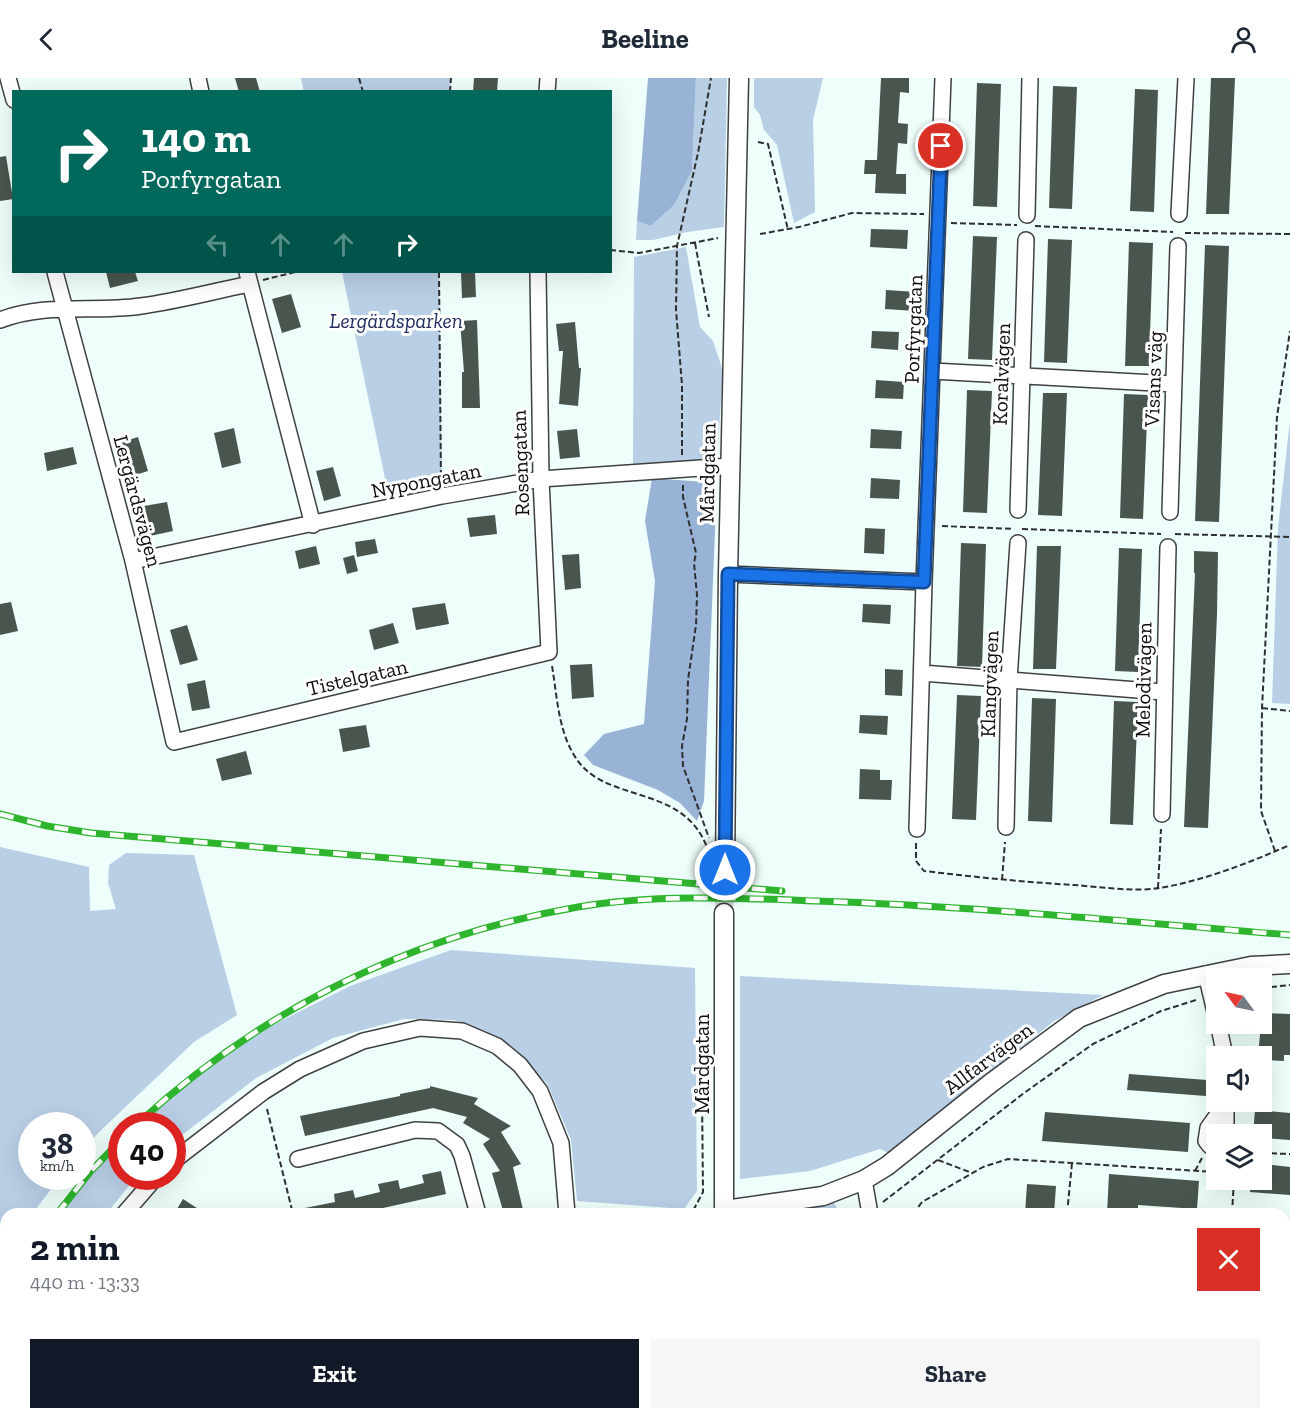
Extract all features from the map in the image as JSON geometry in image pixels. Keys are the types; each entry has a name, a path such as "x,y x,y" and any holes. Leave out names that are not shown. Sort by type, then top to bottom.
{"street":[{"path":"8,78 12,93"},
{"name":"Mårdgatan","path":"725,870 728,574 739,78"},
{"name":"Porfyrgatan","path":"917,829 943,78"},
{"path":"1027,215 1030,78"},
{"path":"1179,214 1186,78"},
{"name":"Koralvägen","path":"1018,510 1026,240"},
{"name":"Visans väg","path":"1170,512 1178,246"},
{"name":"Lergärdsvägen","path":"55,273 133,561 174,742"},
{"name":"Rosengatan","path":"538,273 541,479 549,652"},
{"path":"0,320 20,312 140,306 248,278 313,525"},
{"path":"932,371 1174,384"},
{"name":"Nypongatan","path":"133,561 313,525 441,496 541,479 730,466"},
{"name":"Klangvägen","path":"1006,827 1009,680 1018,543"},
{"name":"Melodivägen","path":"1161,814 1168,547"},
{"path":"728,574 924,582"},
{"name":"Tistelgatan","path":"174,742 549,652"},
{"path":"922,673 1163,692"},
{"name":"Mårdgatan","path":"723,913 724,1208"},
{"name":"Allfarvägen","path":"1240,968 1290,964"},
{"name":"Allfarvägen","path":"749,1208 823,1196 864,1180 887,1166 991,1083 1080,1018 1164,984 1206,974"},
{"path":"186,1151 263,1092 300,1069 363,1041 420,1028 462,1031 497,1046 520,1065 540,1091 561,1143 567,1208"},
{"path":"298,1159 415,1130 438,1131 457,1145 476,1208"},
{"path":"864,1180 869,1208"},
{"path":"133,1208 146,1190"}],"path":[{"path":"758,142 768,144 788,230"},
{"path":"760,234 788,230 852,213 1178,232 1290,234"},
{"path":"612,250 639,253 718,238"},
{"path":"695,243 709,317"},
{"path":"248,278 287,273"},
{"path":"439,273 441,496"},
{"path":"1275,851 1261,811 1262,708 1277,417 1290,331"},
{"path":"927,526 1290,537"},
{"path":"549,652 564,731 574,756 588,773 680,811 697,828 710,854"},
{"path":"1262,708 1290,711"},
{"path":"1158,888 1161,814"},
{"path":"1002,880 1006,827"},
{"path":"917,829 916,861 924,871 1103,888 1158,888 1211,876 1244,865 1290,845"},
{"path":"1272,987 1290,985"},
{"path":"876,1208 1024,1093 1093,1044 1161,1011 1206,998"},
{"path":"695,1208 703,1192 702,1095 707,1024"},
{"path":"263,1092 292,1208"},
{"path":"1272,1153 1290,1154"},
{"path":"918,1208 922,1202 983,1167 1008,1159 1206,1171"},
{"path":"938,1160 973,1173"},
{"path":"1068,1208 1072,1163"},
{"path":"1232,1208 1233,1190"}],"green space":[{"path":"301,78 451,78 450,90 304,90"},
{"path":"696,78 727,78 724,227 653,240 636,240 637,221 651,226 674,205 692,171"},
{"path":"754,78 823,78 813,120 815,212 794,223 777,145 764,130 760,115 754,107"},
{"path":"686,247 700,327 713,341 723,371 718,446 704,460 633,465 634,257"},
{"name":"Lergärdsparken","path":"342,273 439,273 442,496 391,507"},
{"path":"1290,420 1290,704 1272,703 1278,528"},
{"path":"0,847 89,867 90,911 116,909 108,883 109,865 126,853 194,855 237,1015 194,1042 120,1112 108,1112 108,1124 96,1135 96,1112 18,1112 18,1190 50,1190 37,1208 0,1208"},
{"path":"451,950 695,968 697,1191 685,1208 577,1201 571,1140 547,1083 499,1039 454,1020 404,1019 333,1038 256,1078 186,1132 186,1112 152,1112 233,1045 350,986"},
{"path":"740,976 1103,995 1054,1021 891,1154 880,1149 810,1171 740,1179"},
{"path":"108,1152 108,1190 126,1190 111,1208 61,1208 76,1190 96,1190 96,1167"},
{"path":"834,1203 837,1208 796,1208"}],"shaded area":[{"path":"648,78 696,78 692,171 674,205 651,226 637,221"},
{"path":"652,478 704,482 716,507 704,801 697,821 680,803 658,790 593,765 584,755 604,734 644,724 655,581 645,521"}],"building":[{"path":"235,78 256,78 259,90 238,90"},
{"path":"474,78 498,78 497,90 473,90"},
{"path":"881,78 909,78 909,93 900,92 898,123 908,124 907,144 898,143 896,174 906,174 906,194 875,193 876,174 864,174 865,160 877,160"},
{"path":"1211,78 1235,78 1229,214 1206,214"},
{"path":"977,83 1001,84 997,207 973,206"},
{"path":"1053,86 1077,87 1072,209 1049,208"},
{"path":"1135,89 1158,90 1154,212 1130,211"},
{"path":"6,156 12,199 0,201 0,157"},
{"path":"871,229 908,230 907,249 870,247"},
{"path":"973,236 997,237 992,360 968,359"},
{"path":"1048,239 1072,240 1067,363 1044,362"},
{"path":"1129,242 1153,243 1149,366 1125,366"},
{"path":"1205,245 1229,246 1219,522 1195,521"},
{"path":"106,273 135,273 138,281 110,288"},
{"path":"461,273 475,273 476,297 462,298"},
{"path":"886,290 916,292 915,311 885,309"},
{"path":"291,294 301,327 282,333 272,299"},
{"path":"477,320 480,408 462,408 462,372 464,372 460,321"},
{"path":"575,322 579,368 581,368 578,406 559,404 563,351 559,351 556,324"},
{"path":"872,331 899,332 898,350 871,348"},
{"path":"876,380 904,382 903,399 875,398"},
{"path":"967,390 992,391 987,513 963,512"},
{"path":"1043,393 1067,393 1062,516 1038,515"},
{"path":"1124,394 1148,395 1143,519 1120,518"},
{"path":"234,428 241,463 222,468 214,433"},
{"path":"577,429 580,457 560,459 557,431"},
{"path":"871,429 902,431 901,449 870,448"},
{"path":"138,437 148,471 132,476 122,442"},
{"path":"73,447 77,464 47,471 44,453"},
{"path":"333,467 341,496 324,501 316,471"},
{"path":"871,478 900,480 899,499 870,498"},
{"path":"167,502 173,531 150,536 144,506"},
{"path":"495,515 497,534 470,537 467,518"},
{"path":"865,528 885,529 884,554 864,553"},
{"path":"375,539 378,553 357,557 355,542"},
{"path":"961,543 986,544 982,667 957,666"},
{"path":"316,546 320,564 299,569 295,551"},
{"path":"1037,546 1061,546 1056,669 1033,669"},
{"path":"1119,548 1142,549 1138,672 1115,671"},
{"path":"1194,551 1218,552 1208,828 1184,827"},
{"path":"579,554 581,588 565,590 562,555"},
{"path":"354,555 358,571 347,574 343,558"},
{"path":"11,602 18,631 0,635 0,604"},
{"path":"445,603 449,624 416,630 412,608"},
{"path":"863,604 891,605 890,624 862,622"},
{"path":"393,623 399,643 374,650 369,630"},
{"path":"187,625 198,660 180,665 170,630"},
{"path":"592,664 594,697 572,699 570,665"},
{"path":"885,669 903,670 902,696 885,695"},
{"path":"205,680 210,708 192,711 187,684"},
{"path":"957,695 981,696 976,820 952,819"},
{"path":"1032,698 1056,699 1052,822 1028,821"},
{"path":"1114,701 1138,702 1133,825 1110,824"},
{"path":"860,715 888,716 887,735 859,733"},
{"path":"366,725 370,747 343,752 339,729"},
{"path":"246,751 252,774 222,781 216,759"},
{"path":"860,769 880,770 880,780 892,780 891,800 859,799"},
{"path":"1272,1013 1290,1014 1290,1055 1284,1055 1284,1061 1272,1060 1272,1046 1259,1046 1260,1034 1272,1034"},
{"path":"1129,1074 1206,1080 1206,1096 1127,1090"},
{"path":"430,1086 478,1098 474,1104 511,1126 501,1132 521,1164 513,1167 523,1208 502,1208 492,1173 500,1171 483,1144 490,1139 463,1123 467,1117 433,1108 305,1136 300,1116 430,1088"},
{"path":"1045,1112 1190,1123 1188,1152 1042,1141"},
{"path":"1255,1112 1290,1113 1290,1140 1272,1139 1272,1124 1254,1124"},
{"path":"1272,1165 1290,1167 1290,1195 1250,1192 1250,1190 1272,1190"},
{"path":"441,1171 446,1194 383,1208 305,1208 335,1202 334,1194 353,1190 355,1198 380,1192 378,1184 398,1180 400,1189 424,1183 422,1175"},
{"path":"1109,1174 1199,1181 1197,1208 1138,1205 1138,1208 1107,1208"},
{"path":"1027,1184 1056,1186 1054,1208 1025,1208"},
{"path":"183,1199 197,1208 178,1208"}],"tunnel":[{"path":"724,913 725,870"}],"railway":[{"path":"0,814 47,826 91,833 782,891"},
{"path":"151,1112 235,1046 287,1013 341,983 398,958 456,937 516,920 578,907 637,900 726,898 875,903 1290,935"},
{"path":"62,1208 108,1153"}],"route":[{"path":"725,870 728,574 924,582 941,146"}]}
